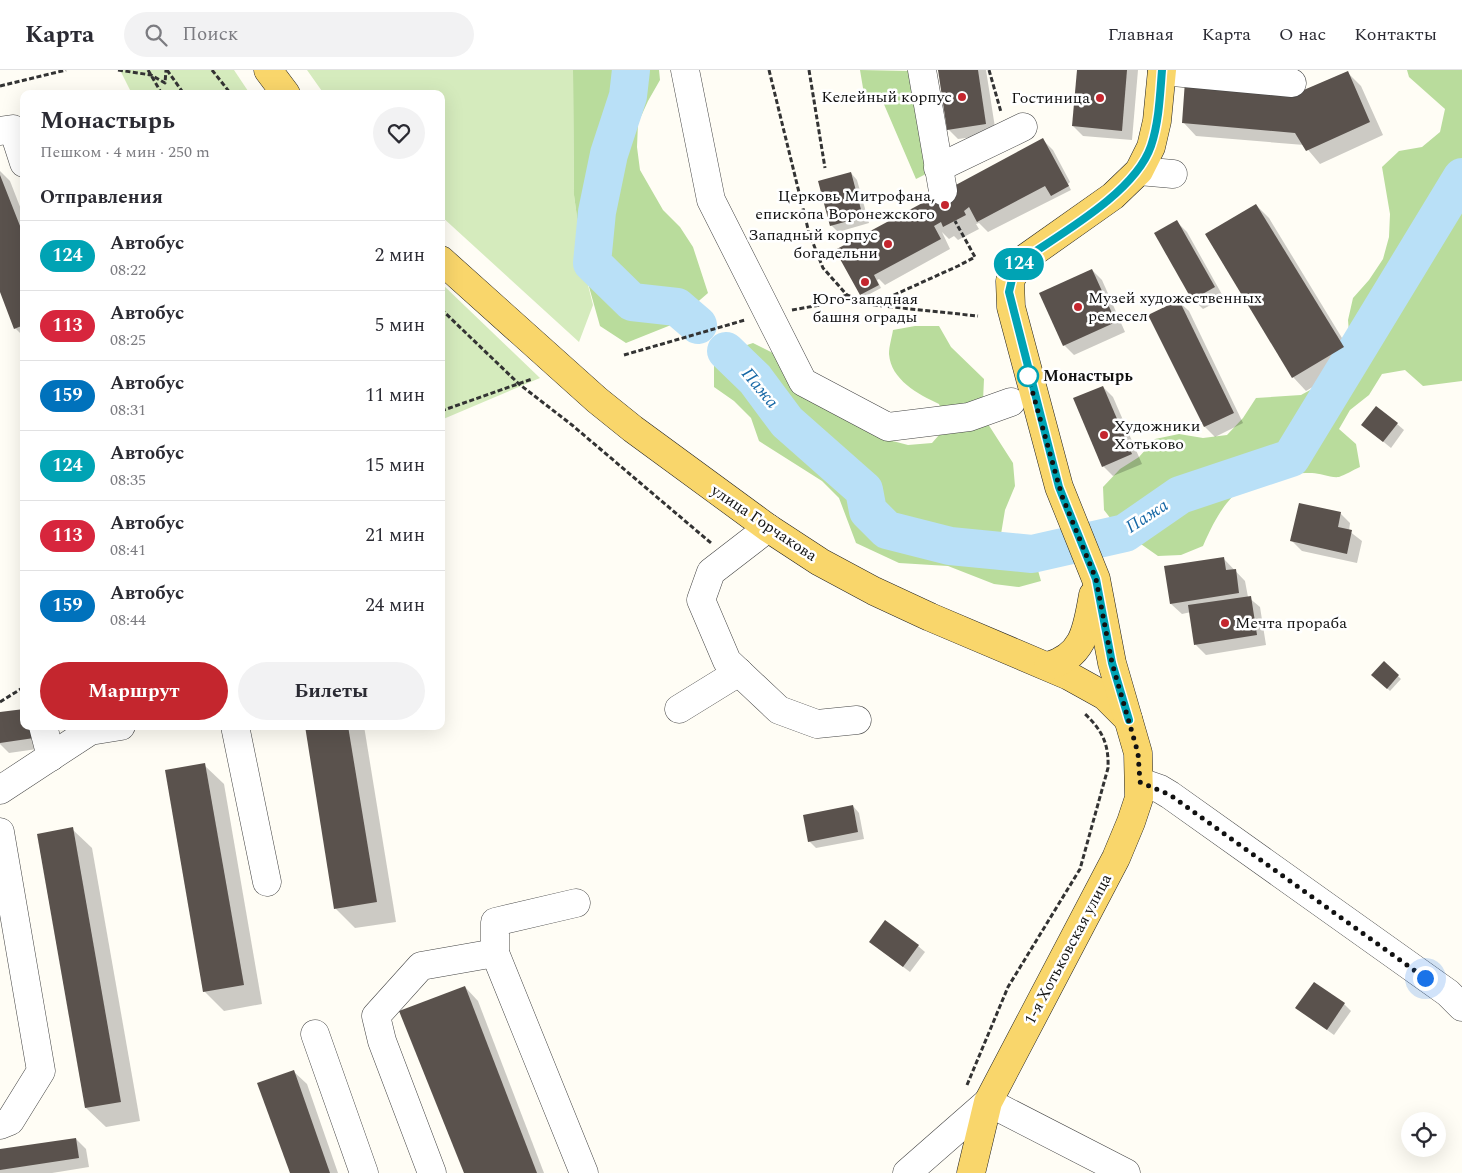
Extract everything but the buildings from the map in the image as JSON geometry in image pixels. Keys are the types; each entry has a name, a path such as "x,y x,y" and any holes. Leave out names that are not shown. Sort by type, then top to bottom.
{"main road":[{"path":"268,70 283,90"},
{"name":"1-я Хотьковская улица","path":"971,1173 976,1097 1116,858 1131,822 1138,798 1140,782 1138,753 1112,663 1096,579 1062,496 1011,307 1010,281 1021,261 1114,196 1139,171 1151,147 1155,130 1162,71"},
{"name":"улица Горчакова","path":"445,264 611,412 768,528 820,562 874,591 930,617 1048,666 1105,696 1129,720"},
{"path":"1048,666 1060,663 1078,647 1088,622 1096,579"}],"street":[{"path":"685,70 712,200 803,382 888,427 969,417 1011,402"},
{"path":"922,70 941,179 1016,130"},
{"path":"1162,71 1292,83"},
{"path":"0,130 13,129 20,151"},
{"path":"1139,171 1172,174"},
{"path":"768,528 711,572 701,600 727,661 779,710 817,724 857,720"},
{"path":"679,709 739,672"},
{"path":"44,730 51,757"},
{"path":"0,790 90,731 96,730"},
{"path":"236,730 267,882"},
{"path":"1140,782 1170,795 1448,993 1462,1007"},
{"path":"0,832 41,1071 10,1121 0,1125"},
{"path":"576,903 495,922 496,953 584,1173"},
{"path":"432,1173 382,1041 376,1016 421,966 496,953"},
{"path":"315,1034 364,1173"},
{"path":"907,1173 976,1097 1126,1173"}],"path":[{"path":"0,86 66,70"},
{"path":"118,70 151,75 165,83 166,70"},
{"path":"148,70 160,90"},
{"path":"166,70 181,90"},
{"path":"212,70 229,90"},
{"path":"769,70 809,233 823,268 847,295 872,305 978,316"},
{"path":"809,70 825,168"},
{"path":"989,70 997,103 1016,130"},
{"path":"872,305 975,257 955,221"},
{"path":"624,355 769,314 820,305 847,295"},
{"path":"445,313 519,384 572,425 729,558"},
{"path":"445,409 532,379"},
{"path":"0,702 20,690"},
{"path":"976,1097 1008,987 1080,868 1108,768 1109,754 1106,740 1096,724 1079,709"}],"green space":[{"path":"120,70 234,70 247,90 130,90"},
{"path":"307,70 573,70 574,195 584,269 593,305 579,342 445,220 445,90 321,90"},
{"path":"573,70 659,70 660,80 638,123 637,147 640,170 663,210 680,227 693,247 708,293 671,325 626,343 600,326 584,269 574,195"},
{"path":"860,70 909,71 928,173 916,179 880,95 865,100"},
{"path":"1407,70 1462,70 1462,381 1423,386 1405,370 1382,374 1369,395 1350,410 1339,429 1356,444 1360,467 1339,477 1312,473 1290,474 1272,476 1256,481 1232,497 1212,526 1203,546 1181,555 1158,556 1118,528 1104,510 1103,487 1120,469 1139,457 1155,439 1179,434 1203,438 1227,435 1243,418 1256,398 1301,395 1323,383 1339,367 1350,345 1348,320 1353,298 1369,280 1383,259 1389,237 1390,214 1382,167 1399,151 1422,147 1440,132 1445,109 1409,77"},
{"path":"445,287 540,378 445,418"},
{"path":"915,326 939,326 951,347 984,379 983,401 988,424 1013,463 1015,486 1005,510 1001,534 1037,567 1041,581 1019,587 994,584 948,566 899,563 856,543 839,498 822,481 759,441 751,418 734,401 714,387 714,364 732,350 753,343 773,353 788,369 885,439 908,445 932,443 947,426 939,404 914,391 900,379 891,363 889,354 893,330"}],"waterway":[{"name":"Пажа","path":"631,70 628,96 609,154 597,212 592,263 632,302 677,307 698,325"},
{"name":"Пажа","path":"726,351 755,379 787,422 864,490 868,511 887,530 950,546 1032,554 1125,533 1180,495 1291,458 1462,177"}],"bus line":[{"name":"124","path":"1129,720 1112,663 1096,579 1059,487 1011,307 1009,292 1010,281 1021,261 1114,196 1139,171 1151,147 1157,121 1162,70"}],"place":[{"name":"Келейный корпус","path":"962,97"},
{"name":"Гостиница","path":"1100,98"},
{"name":"Церковь Митрофана, епископа Воронежского","path":"945,205"},
{"name":"Западный корпус богадельни","path":"888,244"},
{"name":"Юго-западная башня ограды","path":"865,282"},
{"name":"Музей художественных ремесел","path":"1078,307"},
{"name":"Монастырь","path":"1028,376"},
{"name":"Художники Хотьково","path":"1104,435"},
{"name":"Мечта прораба","path":"1225,623"}],"route":[{"path":"1028,376 1062,496 1096,579 1112,663 1134,732 1140,768 1140,782 1160,789 1170,795 1425,978"}]}
